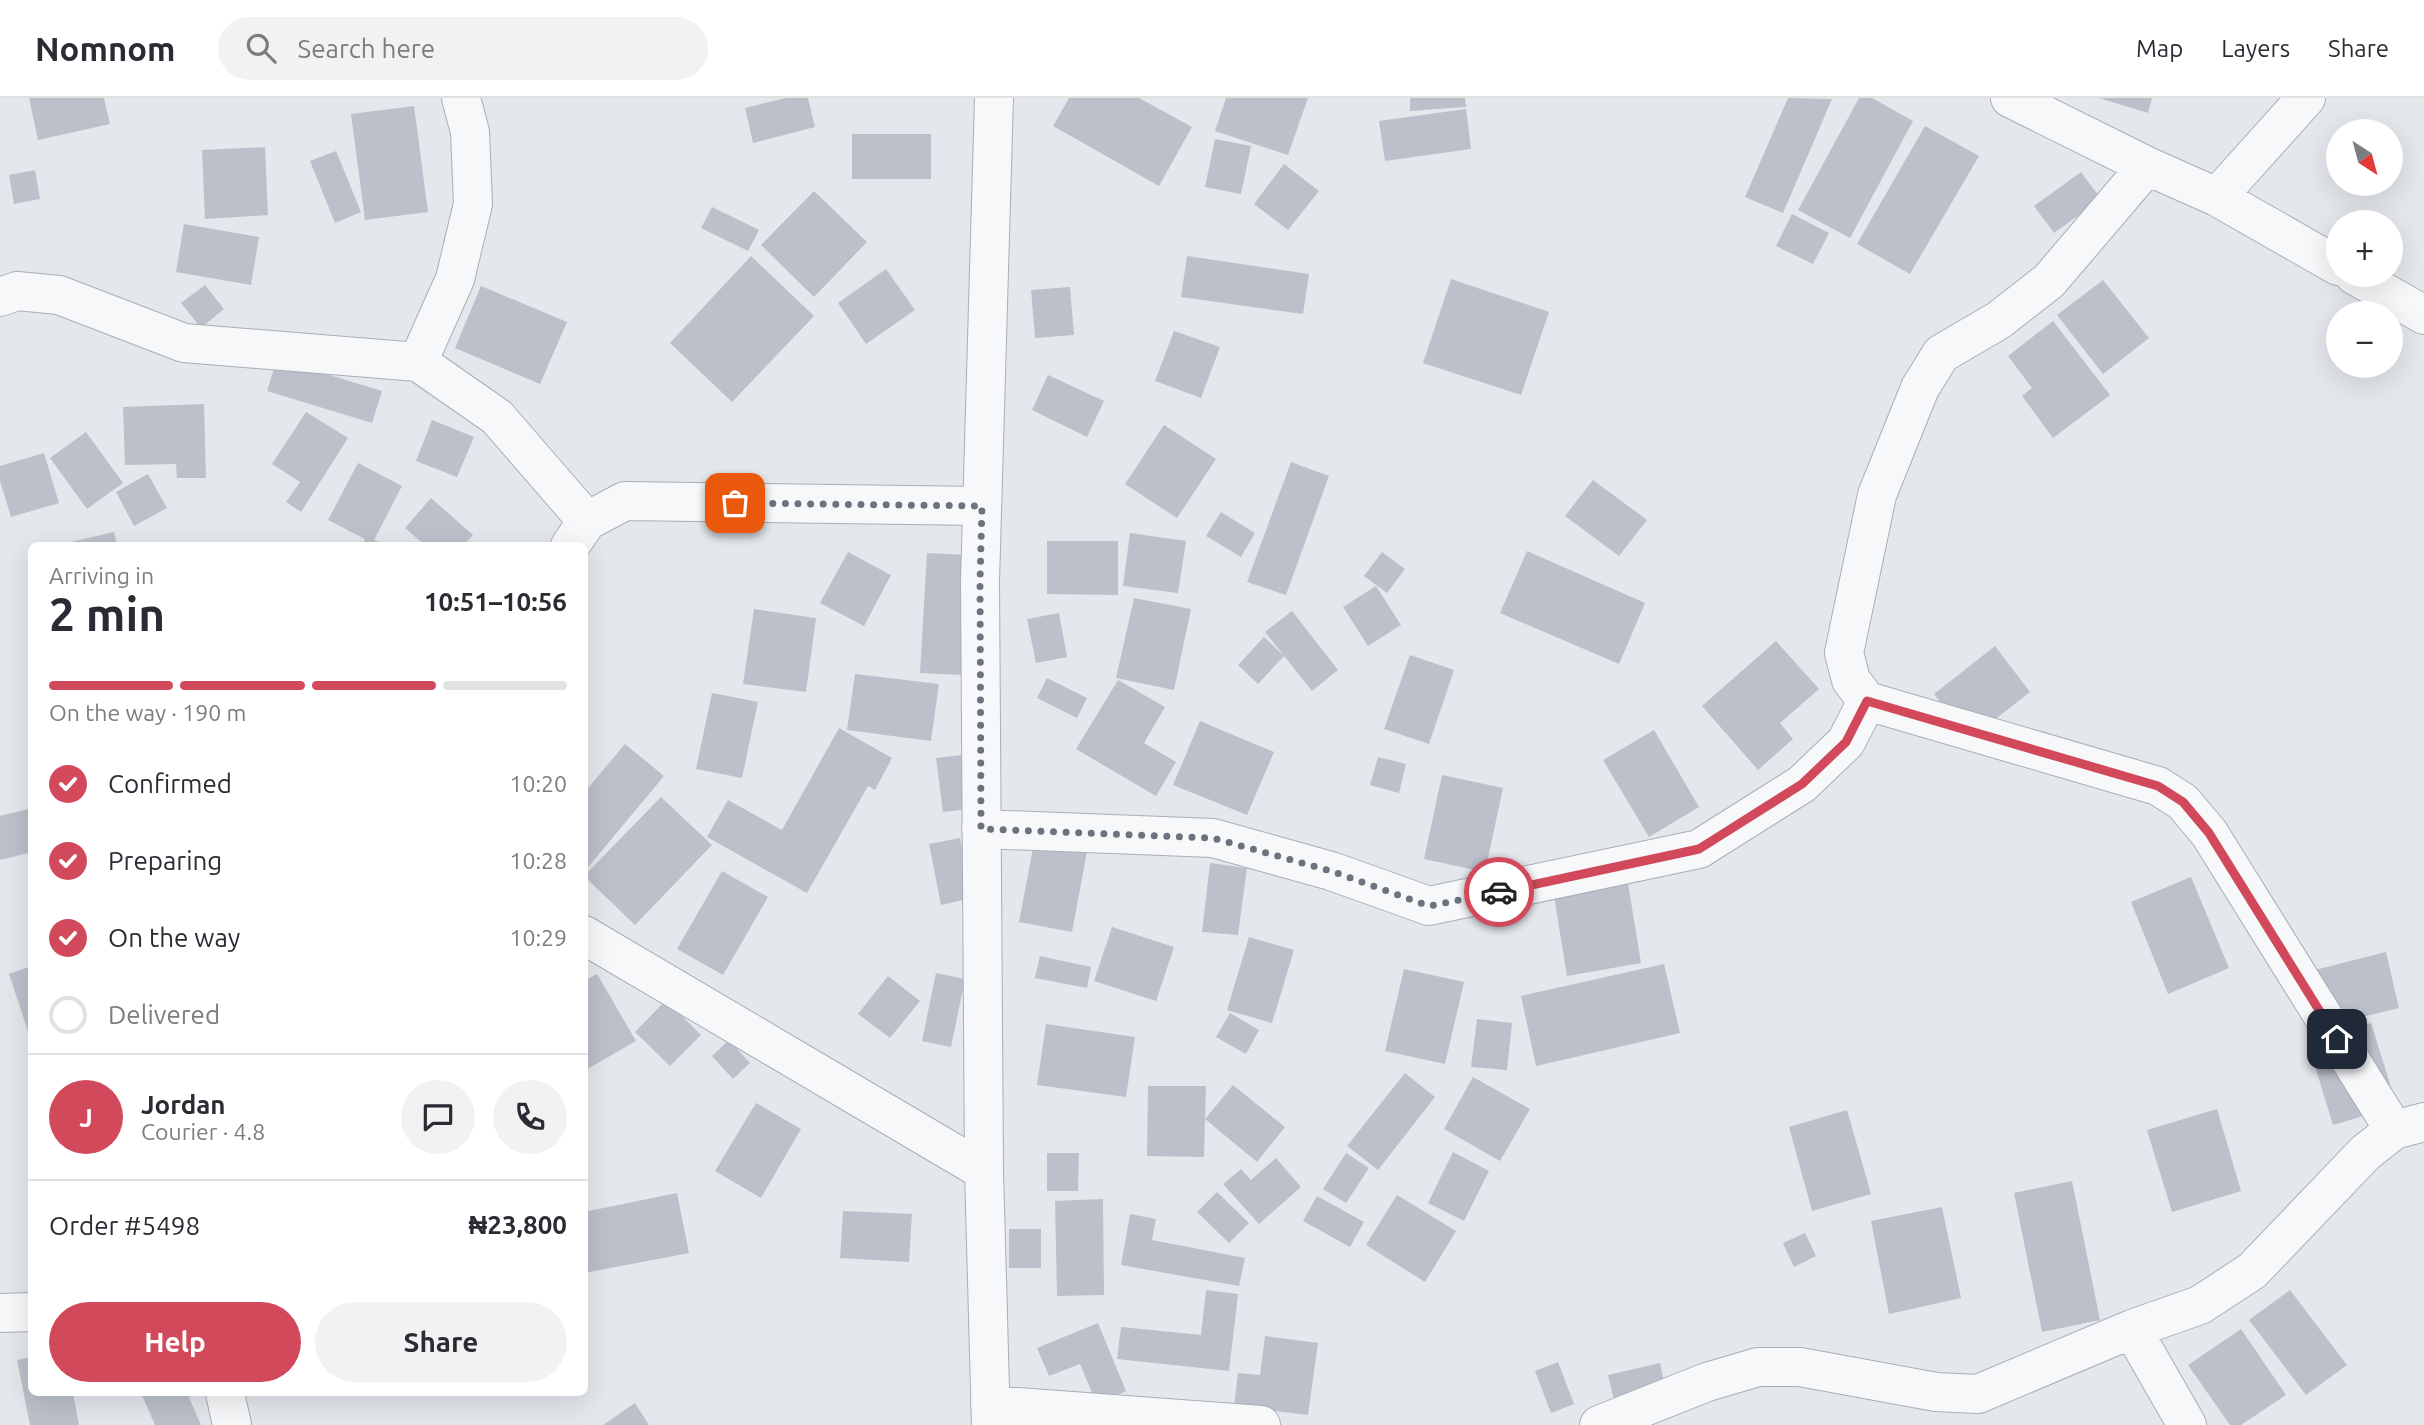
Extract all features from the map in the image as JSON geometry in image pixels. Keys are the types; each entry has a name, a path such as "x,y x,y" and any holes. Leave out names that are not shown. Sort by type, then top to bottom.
{"street":[{"path":"418,362 455,279 472,204 470,132 461,98"},
{"path":"994,98 980,582 984,1171 991,1415 1261,1425"},
{"path":"2010,98 2147,166 2217,197 2326,259"},
{"path":"2217,197 2306,98"},
{"path":"1599,1425 1707,1382 1758,1367 1800,1367 1936,1392 1979,1394 2132,1329 2200,1305 2252,1270 2365,1153 2409,1126 2209,833 2183,802 2158,786 1867,701 1851,680 1844,653 1877,495 1920,388 1941,354 1999,320 2049,281 2147,166"},
{"path":"2375,287 2424,315"},
{"path":"0,297 17,291 59,295 184,343 418,362 497,416 578,533 625,502 982,506"},
{"path":"981,829 1213,838 1331,871 1429,906 1699,849 1802,784 1846,742 1867,701"},
{"path":"588,937 984,1171"},
{"path":"0,1313 28,1312"},
{"path":"2132,1329 2187,1425"},
{"path":"226,1396 232,1425"}],"building":[{"path":"29,98 104,98 110,124 38,140"},
{"path":"786,98 808,98 815,127 753,143 745,108"},
{"path":"1069,98 1139,98 1192,127 1159,186 1053,126"},
{"path":"1226,98 1308,98 1288,155 1215,131"},
{"path":"1410,98 1465,98 1466,107 1410,111"},
{"path":"1788,98 1832,99 1783,213 1745,197"},
{"path":"1859,98 1872,98 1913,121 1850,238 1798,210"},
{"path":"2099,98 2152,98 2148,113"},
{"path":"414,106 428,212 365,220 351,114"},
{"path":"1466,109 1471,149 1385,161 1379,121"},
{"path":"1925,126 1979,156 1910,274 1857,244"},
{"path":"852,134 931,134 931,179 852,179"},
{"path":"1215,139 1251,146 1241,194 1205,187"},
{"path":"265,147 268,215 205,219 202,150"},
{"path":"336,151 361,212 335,223 310,161"},
{"path":"1284,164 1319,191 1288,230 1254,204"},
{"path":"35,170 40,199 14,204 9,175"},
{"path":"2081,172 2101,199 2054,233 2034,206"},
{"path":"814,191 867,242 814,297 761,245"},
{"path":"712,207 759,230 748,251 701,228"},
{"path":"1792,214 1829,233 1813,264 1776,246"},
{"path":"184,224 259,237 251,285 176,272"},
{"path":"751,256 814,316 732,402 670,343"},
{"path":"1187,256 1309,274 1303,314 1181,297"},
{"path":"886,269 915,310 866,344 838,303"},
{"path":"1451,279 1549,312 1521,395 1423,363"},
{"path":"2103,280 2149,338 2103,374 2057,315"},
{"path":"205,285 224,309 201,328 181,303"},
{"path":"481,286 567,322 540,384 455,348"},
{"path":"1070,287 1074,335 1035,338 1031,290"},
{"path":"2053,321 2110,395 2053,438 2022,396 2032,388 2008,356"},
{"path":"1174,331 1220,347 1201,398 1155,381"},
{"path":"277,359 382,391 372,423 267,391"},
{"path":"1048,375 1104,401 1087,437 1032,410"},
{"path":"204,404 206,478 177,478 176,464 125,465 123,407"},
{"path":"306,412 348,438 301,512 286,502 300,482 272,464"},
{"path":"432,420 474,437 457,477 416,461"},
{"path":"1164,425 1216,459 1177,518 1125,484"},
{"path":"86,432 123,483 87,509 50,458"},
{"path":"44,453 59,503 11,517 0,481 0,466"},
{"path":"1291,462 1329,476 1286,595 1247,582"},
{"path":"358,463 402,486 374,540 379,542 364,542 365,539 328,520"},
{"path":"148,474 167,508 134,526 116,492"},
{"path":"1593,480 1647,520 1619,556 1565,516"},
{"path":"431,498 473,535 467,542 421,542 405,528"},
{"path":"1221,512 1255,533 1241,557 1206,536"},
{"path":"114,532 116,542 71,542"},
{"path":"1130,533 1186,541 1178,593 1123,586"},
{"path":"1047,541 1118,541 1118,595 1047,594"},
{"path":"1527,551 1645,603 1619,664 1500,613"},
{"path":"848,552 891,575 864,626 820,603"},
{"path":"1382,552 1405,569 1387,593 1364,576"},
{"path":"927,553 970,555 963,675 920,673"},
{"path":"1376,586 1401,625 1368,646 1343,607"},
{"path":"1134,598 1191,609 1174,690 1116,678"},
{"path":"754,609 816,618 806,692 743,684"},
{"path":"1292,611 1338,670 1312,691 1265,632"},
{"path":"1059,613 1067,657 1036,663 1027,619"},
{"path":"1264,637 1284,656 1258,684 1238,665"},
{"path":"1776,641 1819,689 1780,723 1793,739 1758,770 1702,706"},
{"path":"1995,646 2030,692 1970,739 1934,694"},
{"path":"1410,655 1454,670 1429,744 1384,729"},
{"path":"855,674 939,684 931,741 847,730"},
{"path":"1047,678 1087,698 1077,718 1037,698"},
{"path":"1118,680 1165,707 1144,743 1176,762 1156,796 1076,749"},
{"path":"712,693 758,702 742,778 696,769"},
{"path":"1200,721 1274,752 1247,815 1173,785"},
{"path":"839,728 892,758 875,790 868,786 807,893 707,837 728,800 782,830"},
{"path":"1654,730 1699,807 1649,837 1603,760"},
{"path":"625,744 664,776 588,867 588,788"},
{"path":"962,755 969,809 943,812 936,758"},
{"path":"1378,757 1406,764 1399,793 1370,785"},
{"path":"1442,775 1503,788 1485,872 1424,859"},
{"path":"661,797 712,845 635,925 588,880 588,872"},
{"path":"28,809 28,853 0,860 0,816"},
{"path":"1035,837 1088,846 1072,932 1019,922"},
{"path":"960,838 972,898 941,905 929,844"},
{"path":"1210,863 1247,868 1238,935 1202,932"},
{"path":"722,871 768,897 723,975 677,949"},
{"path":"2191,877 2229,968 2168,994 2131,902"},
{"path":"1628,883 1641,963 1567,976 1554,896"},
{"path":"1112,927 1174,947 1156,1001 1094,981"},
{"path":"1249,937 1294,950 1272,1023 1227,1010"},
{"path":"2386,952 2399,1008 2325,1026 2311,971"},
{"path":"1040,956 1091,967 1087,988 1035,978"},
{"path":"1664,964 1680,1033 1536,1066 1521,996"},
{"path":"28,967 28,1031 9,974"},
{"path":"1404,969 1464,982 1445,1064 1385,1051"},
{"path":"936,973 965,979 951,1047 922,1041"},
{"path":"597,974 636,1041 588,1069 588,979"},
{"path":"888,976 920,1001 890,1038 858,1014"},
{"path":"666,1000 701,1035 670,1066 635,1032"},
{"path":"1230,1013 1259,1030 1246,1054 1216,1037"},
{"path":"1477,1019 1512,1023 1507,1070 1471,1067"},
{"path":"2371,1023 2397,1106 2333,1125 2308,1043"},
{"path":"1046,1024 1135,1037 1126,1097 1037,1085"},
{"path":"729,1040 750,1063 733,1079 712,1056"},
{"path":"1405,1073 1435,1097 1378,1170 1347,1146"},
{"path":"1473,1077 1530,1109 1500,1161 1444,1129"},
{"path":"1233,1085 1285,1127 1257,1162 1205,1119"},
{"path":"1148,1086 1206,1086 1204,1157 1147,1156"},
{"path":"756,1103 801,1129 761,1198 715,1171"},
{"path":"2217,1109 2241,1191 2172,1212 2147,1130"},
{"path":"1847,1110 1871,1194 1812,1211 1789,1127"},
{"path":"1453,1152 1489,1171 1464,1221 1428,1203"},
{"path":"1047,1153 1079,1153 1078,1191 1047,1191"},
{"path":"1346,1153 1369,1168 1346,1203 1323,1189"},
{"path":"1276,1158 1301,1187 1259,1224 1223,1184 1241,1169 1251,1180"},
{"path":"2072,1181 2100,1320 2042,1332 2014,1193"},
{"path":"1217,1192 1249,1223 1229,1243 1197,1212"},
{"path":"677,1193 689,1253 588,1272 588,1211"},
{"path":"1397,1195 1456,1231 1425,1282 1366,1245"},
{"path":"1317,1196 1364,1222 1350,1247 1303,1221"},
{"path":"1103,1199 1104,1295 1057,1296 1055,1201"},
{"path":"1942,1207 1961,1298 1889,1314 1871,1221"},
{"path":"843,1211 912,1214 909,1262 840,1258"},
{"path":"1130,1214 1156,1219 1152,1240 1245,1258 1239,1286 1121,1265"},
{"path":"1009,1229 1041,1229 1041,1268 1009,1268"},
{"path":"1805,1233 1816,1256 1794,1267 1783,1243"},
{"path":"1206,1290 1238,1294 1229,1371 1117,1359 1121,1327 1201,1335"},
{"path":"2290,1290 2347,1365 2306,1395 2249,1320"},
{"path":"1098,1323 1126,1391 1097,1404 1080,1364 1049,1376 1037,1348"},
{"path":"2241,1329 2286,1395 2241,1425 2230,1425 2188,1365"},
{"path":"1265,1336 1318,1343 1308,1415 1234,1406 1238,1373 1260,1375"},
{"path":"28,1358 28,1396 74,1396 79,1425 30,1425 17,1360"},
{"path":"1558,1362 1574,1404 1551,1413 1535,1371"},
{"path":"1660,1363 1667,1396 1616,1408 1608,1375"},
{"path":"142,1396 188,1396 201,1425 155,1425"},
{"path":"635,1403 649,1425 603,1425"}],"way so far":[{"path":"735,503 982,506 981,829 1213,838 1331,871 1429,906 1499,892"}],"route":[{"path":"1499,892 1699,849 1802,784 1846,742 1867,701 2158,786 2183,802 2209,833 2337,1039"}]}
